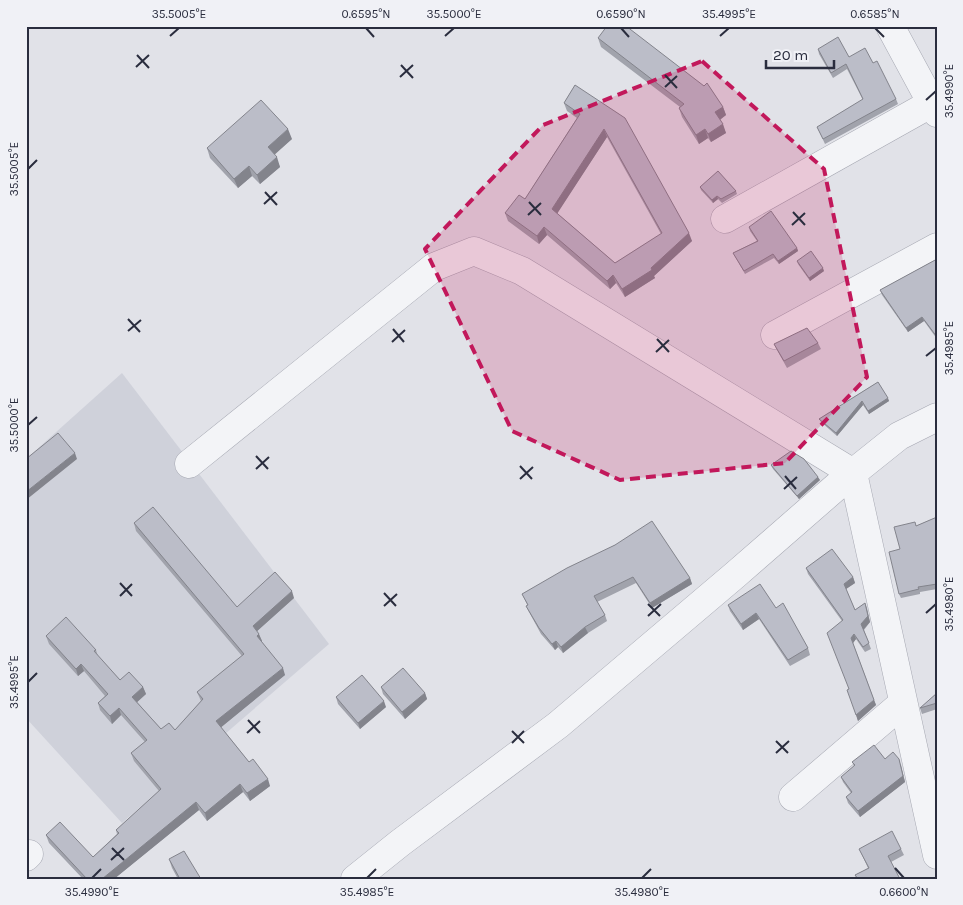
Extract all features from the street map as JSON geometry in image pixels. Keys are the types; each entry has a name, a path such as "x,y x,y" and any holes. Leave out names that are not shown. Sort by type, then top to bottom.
{"street":[{"path":"724,219 934,108 890,26"},
{"path":"774,335 937,247"},
{"path":"189,464 434,267 474,252 522,271 853,473 937,855"},
{"path":"355,879 558,725 853,473 899,436 937,417"},
{"path":"793,797 903,703"}],"highlighted area":[{"path":"702,61 824,169 867,377 785,463 620,480 512,431 425,249 543,125"}],"shaded area":[{"path":"122,373 329,644 122,823 26,718 26,459"}],"building":[{"path":"607,26 626,26 704,86 707,83 723,107 715,112 723,124 708,134 705,129 696,135 679,108 684,104 598,38"},
{"path":"838,37 849,57 865,48 873,63 877,61 896,99 823,139 817,127 863,99 846,64 831,73 818,49"},
{"path":"575,85 625,118 689,233 651,268 652,270 622,289 613,275 607,281 544,227 537,236 505,213 519,195 525,199 580,114 564,103","holes":["604,129 662,233 615,263 552,209"]},
{"path":"261,100 288,129 268,147 277,157 257,175 249,166 234,179 207,148"},
{"path":"718,171 736,191 721,199 717,196 712,200 700,187"},
{"path":"771,211 797,248 778,261 773,254 744,271 733,253 758,241 749,227"},
{"path":"811,251 823,268 809,278 797,261"},
{"path":"937,259 937,337 922,317 906,328 880,290"},
{"path":"807,328 818,343 784,361 774,344"},
{"path":"878,382 888,398 868,411 862,401 836,433 819,419"},
{"path":"58,433 75,453 26,492 26,459"},
{"path":"791,451 804,459 818,477 797,496 771,465"},
{"path":"153,507 237,607 275,572 292,591 253,626 259,634 257,636 283,668 216,721 249,762 253,759 268,779 247,793 240,784 205,813 196,802 102,879 87,879 46,835 60,822 93,857 119,833 116,830 161,789 131,753 147,740 119,708 110,716 98,703 108,694 81,664 76,669 46,636 66,617 120,680 129,672 143,687 132,697 161,729 169,723 175,730 203,699 197,692 244,654 134,523"},
{"path":"937,517 937,584 918,587 919,589 899,594 889,552 900,549 894,527 915,522 916,526"},
{"path":"652,521 690,578 650,603 633,577 594,596 605,615 585,627 561,647 556,641 552,644 539,628 526,606 528,605 522,594 567,568 615,545"},
{"path":"832,549 853,577 844,584 855,610 865,603 868,616 861,624 869,643 863,647 854,634 851,638 874,700 856,715 847,690 849,689 827,633 843,620 806,568"},
{"path":"760,584 776,608 783,603 808,648 788,660 756,613 741,624 728,605"},
{"path":"403,668 425,693 402,712 381,687"},
{"path":"362,675 384,701 358,723 336,697"},
{"path":"937,693 937,703 920,708"},
{"path":"874,745 885,759 893,752 899,759 903,776 858,811 846,797 852,792 841,777 855,765 852,762"},
{"path":"892,831 901,849 888,856 900,879 858,879 855,875 869,868 859,849"},
{"path":"184,851 201,879 180,879 169,859"}]}
